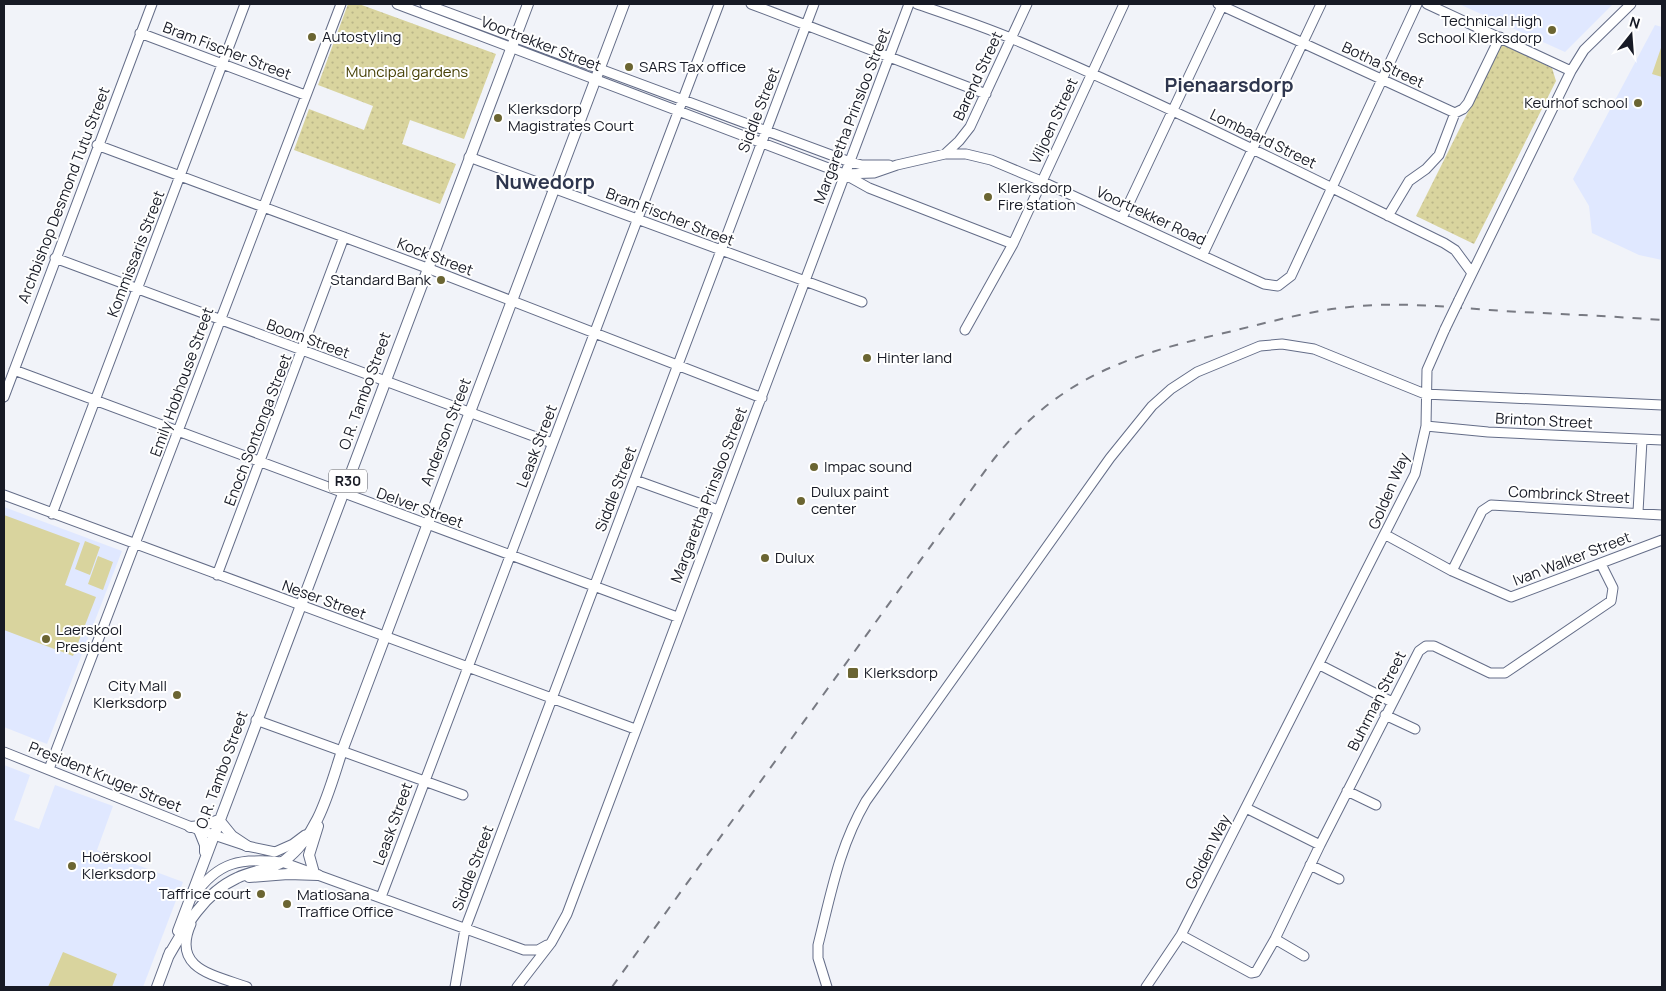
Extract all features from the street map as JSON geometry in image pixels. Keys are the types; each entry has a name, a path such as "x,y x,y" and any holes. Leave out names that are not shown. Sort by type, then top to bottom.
{"main road":[{"name":"O.R. Tambo Street","path":"157,987 256,720 528,4"},
{"name":"Anderson Street","path":"282,862 300,846 323,810 342,751 624,4"},
{"path":"235,878 316,874 309,855 323,810"},
{"path":"205,858 206,845 195,828 219,820 232,836 247,846"},
{"name":"O.R. Tambo Street","path":"168,957 195,914 220,888 235,878 282,862"}],"street":[{"name":"Archbishop Desmond Tutu Street","path":"4,397 97,145 152,4"},
{"name":"Kommissaris Street","path":"52,514 245,4"},
{"name":"Emily Hobhouse Street","path":"49,769 180,430 304,95 340,4"},
{"name":"Voortrekker Street","path":"397,4 513,42"},
{"name":"Leask Street","path":"381,898 719,4"},
{"path":"751,4 986,94"},
{"name":"Siddle Street","path":"455,987 465,929 635,480 719,251 814,4"},
{"name":"Margaretha Prinsloo Street","path":"517,987 551,943 567,914 677,617 762,398 803,281 909,4"},
{"name":"Lombaard Street","path":"917,4 1011,38 1092,73 1252,149 1455,250 1472,273"},
{"name":"Barend Street","path":"945,154 970,127 1027,4"},
{"name":"Viljoen Street","path":"965,330 1012,244 1124,4"},
{"path":"1122,218 1221,4"},
{"name":"Botha Street","path":"1221,4 1455,113"},
{"path":"1202,254 1321,4"},
{"path":"1331,188 1417,4"},
{"path":"1427,4 1571,71"},
{"name":"Golden Way","path":"1146,987 1181,935 1386,535 1415,474 1426,426 1425,394 1427,370 1445,329 1571,71 1584,50 1631,4"},
{"name":"Voortrekker Street","path":"431,5 513,42 597,75 677,111 844,174 869,188 1012,244"},
{"path":"429,16 431,5"},
{"name":"Bram Fischer Street","path":"140,33 304,95"},
{"path":"1388,216 1409,181 1426,169 1439,155 1455,113 1463,109 1468,103 1500,37"},
{"name":"Voortrekker Street","path":"597,75 682,101 850,162"},
{"name":"Kock Street","path":"97,145 427,268 762,398"},
{"name":"Voortrekker Road","path":"844,174 874,173 897,165 945,154 966,154 990,160 1041,181 1264,284 1278,286 1291,276 1331,188"},
{"name":"Bram Fischer Street","path":"469,157 719,251 862,302"},
{"name":"Voortrekker Road","path":"850,162 862,165 897,165"},
{"name":"Enoch Sontonga Street","path":"217,575 344,237"},
{"name":"Boom Street","path":"55,258 552,443"},
{"path":"827,987 818,958 818,944 837,864 852,824 866,801 1100,472 1152,406 1171,389 1197,372 1260,346 1282,344 1314,350 1425,394 1662,405"},
{"name":"Delver Street","path":"14,370 180,430 260,463 594,588 677,617"},
{"name":"Brinton Street","path":"1426,426 1488,432 1662,440"},
{"path":"1638,512 1642,440"},
{"path":"635,480 718,510"},
{"name":"Neser Street","path":"4,495 635,729"},
{"name":"Combrinck Street","path":"1452,570 1478,517 1486,507 1491,505 1638,512 1662,515"},
{"name":"Ivan Walker Street","path":"1386,535 1452,570 1511,597 1662,540"},
{"name":"Buhrman Street","path":"1181,935 1251,973 1256,972 1275,939 1310,864 1419,651 1426,646 1434,646 1495,674 1512,670 1611,601 1612,588 1601,564"},
{"path":"1320,665 1392,702"},
{"path":"1385,715 1415,729"},
{"path":"256,720 463,795"},
{"name":"President Kruger Street","path":"4,752 214,836 247,846 267,851 281,850 308,834"},
{"path":"1347,791 1376,805"},
{"path":"1246,808 1320,845"},
{"path":"188,905 206,878 222,868 241,861 282,862 524,950 538,950 551,943"},
{"path":"1310,864 1339,879"},
{"path":"195,914 185,941 188,958 196,967 247,987"},
{"path":"1275,939 1304,956"}],"shaded area":[{"name":"Technical High School Klerksdorp","path":"1459,4 1613,4 1565,52"},
{"name":"Keurhof school","path":"1655,25 1662,27 1662,260 1639,255 1592,233 1589,206 1573,179"},
{"name":"Laerskool President","path":"4,507 122,551 47,744 4,727"},
{"name":"Hoërskool Klerksdorp","path":"4,765 30,775 14,820 39,829 55,785 113,806 97,850 183,882 143,987 4,987"}],"green space":[{"name":"Muncipal gardens","path":"348,4 359,4 496,54 464,139 410,120 402,144 456,164 440,204 294,150 309,109 364,130 373,106 318,85"},
{"path":"1502,44 1552,68 1556,81 1474,244 1416,216"},
{"path":"1662,45 1662,77 1652,74"},
{"path":"4,515 80,543 65,585 96,597 73,656 4,630"},
{"path":"85,541 100,547 90,575 75,569"},
{"path":"98,556 113,562 103,590 88,584"},
{"path":"63,952 117,974 112,987 48,987"}],"railway":[{"path":"612,987 990,464 1014,436 1039,412 1065,392 1092,376 1151,352 1325,310 1379,305 1414,305 1662,320"}],"place":[{"name":"Technical High School Klerksdorp","path":"1552,30"},
{"name":"Autostyling","path":"312,37"},
{"name":"SARS Tax office","path":"629,67"},
{"name":"Keurhof school","path":"1638,103"},
{"name":"Klerksdorp Magistrates Court","path":"498,118"},
{"name":"Klerksdorp Fire station","path":"988,197"},
{"name":"Standard Bank","path":"441,280"},
{"name":"Hinter land","path":"867,358"},
{"name":"Impac sound","path":"814,467"},
{"name":"Dulux paint center","path":"801,501"},
{"name":"Dulux","path":"765,558"},
{"name":"Laerskool President","path":"46,639"},
{"name":"Klerksdorp","path":"853,673"},
{"name":"City Mall Klerksdorp","path":"177,695"},
{"name":"Hoërskool Klerksdorp","path":"72,866"},
{"name":"Taffrice court","path":"261,894"},
{"name":"Matlosana Traffice Office","path":"287,904"}],"district":[{"name":"Pienaarsdorp","path":"1229,85"},
{"name":"Nuwedorp","path":"545,182"}]}
